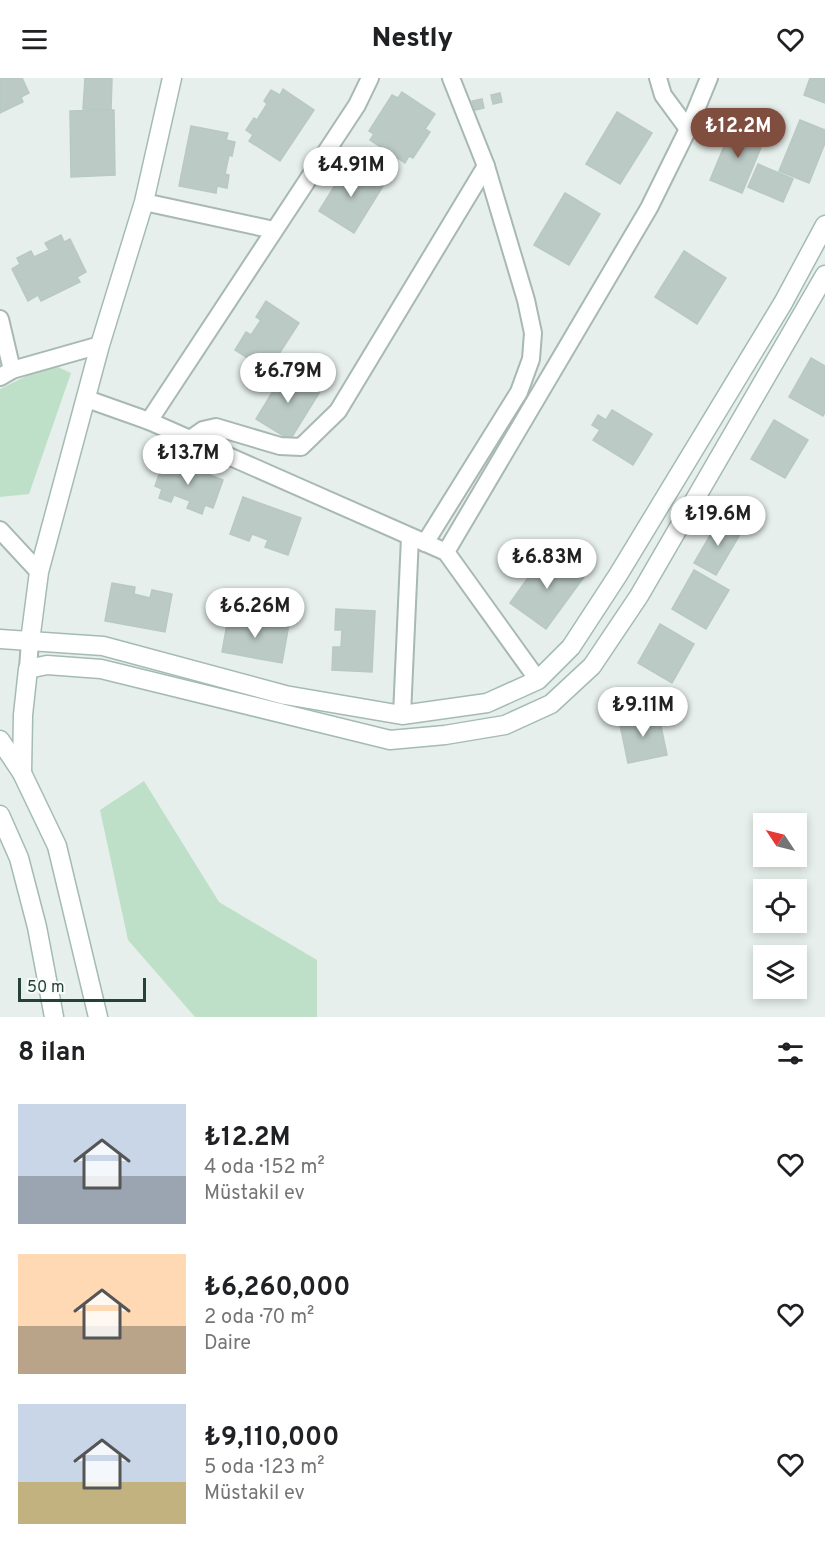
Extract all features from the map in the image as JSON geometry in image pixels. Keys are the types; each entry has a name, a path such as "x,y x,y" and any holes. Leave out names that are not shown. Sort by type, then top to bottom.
{"street":[{"path":"22,773 23,715 39,572 100,345 144,202 172,78"},
{"path":"149,421 357,105 370,78"},
{"path":"402,715 417,540 519,392 531,359 532,333 526,300 486,166 451,78"},
{"path":"657,78 663,95 688,129"},
{"path":"446,552 649,208 688,129 709,78"},
{"path":"189,439 203,430 216,427 280,446 301,447 338,411 486,166"},
{"path":"144,202 274,230"},
{"path":"0,639 104,646 285,695 402,715 487,704 538,680 571,647 618,575 783,303 825,225"},
{"path":"28,669 47,666 101,669 390,740 445,735 505,725 551,704 592,666 639,596 825,275"},
{"path":"0,319 6,374 100,345"},
{"path":"87,399 149,421 446,552 538,680"},
{"path":"0,530 39,572"},
{"path":"0,740 22,773 57,846 98,1017"},
{"path":"0,815 19,858 31,904 54,1017"}],"green space":[{"path":"51,364 71,373 29,494 0,497 0,389"},
{"path":"144,781 219,902 317,960 317,1017 195,1017 128,940 100,810"}],"building":[{"path":"0,78 22,78 29,93 21,97 23,102 0,113"},
{"path":"85,78 112,78 111,110 83,109"},
{"path":"810,78 825,78 825,103 804,95"},
{"path":"283,89 314,110 280,161 249,141 253,135 246,130 254,118 257,120 267,104 264,101 271,90 280,95"},
{"path":"402,92 435,114 425,129 430,132 413,158 409,156 405,163 370,140 374,134 369,131 392,95 398,98"},
{"path":"500,93 502,102 493,104 491,95"},
{"path":"482,99 484,108 475,110 472,101"},
{"path":"114,110 115,175 71,177 70,111"},
{"path":"617,112 652,133 620,184 586,164"},
{"path":"800,120 825,130 825,143 809,183 779,171"},
{"path":"733,125 765,138 742,193 710,180"},
{"path":"191,126 228,133 226,140 235,142 232,156 229,155 225,174 229,175 227,188 217,186 216,193 179,186"},
{"path":"348,164 383,186 354,233 319,211"},
{"path":"758,164 793,179 783,202 748,187"},
{"path":"565,193 600,214 569,265 534,245"},
{"path":"61,235 64,242 70,239 86,272 77,277 80,282 41,301 38,295 28,301 12,269 20,264 17,258 31,251 34,257 49,250 45,243"},
{"path":"684,251 726,278 697,324 655,297"},
{"path":"266,301 299,323 268,371 235,350 246,332 251,335 261,320 256,317"},
{"path":"811,358 825,366 825,412 823,416 789,397"},
{"path":"287,368 321,390 290,440 256,419"},
{"path":"612,410 652,434 633,465 593,440 600,430 592,425 598,415 606,420"},
{"path":"774,420 808,440 785,478 751,459"},
{"path":"165,458 223,480 213,508 205,505 202,514 187,508 190,501 174,495 171,502 159,498 162,489 155,486"},
{"path":"243,497 301,518 288,555 265,547 268,540 252,534 249,541 230,534"},
{"path":"720,518 742,531 716,575 694,563"},
{"path":"547,551 584,577 546,629 510,603"},
{"path":"694,570 729,590 706,629 672,609"},
{"path":"112,583 135,587 134,594 150,598 152,590 172,594 165,632 105,621"},
{"path":"336,609 375,611 372,672 332,670 333,647 341,647 342,630 335,630"},
{"path":"229,613 252,617 251,625 268,628 269,620 289,624 282,663 222,652"},
{"path":"660,624 694,644 672,683 638,663"},
{"path":"658,712 667,755 628,763 619,720"}]}
